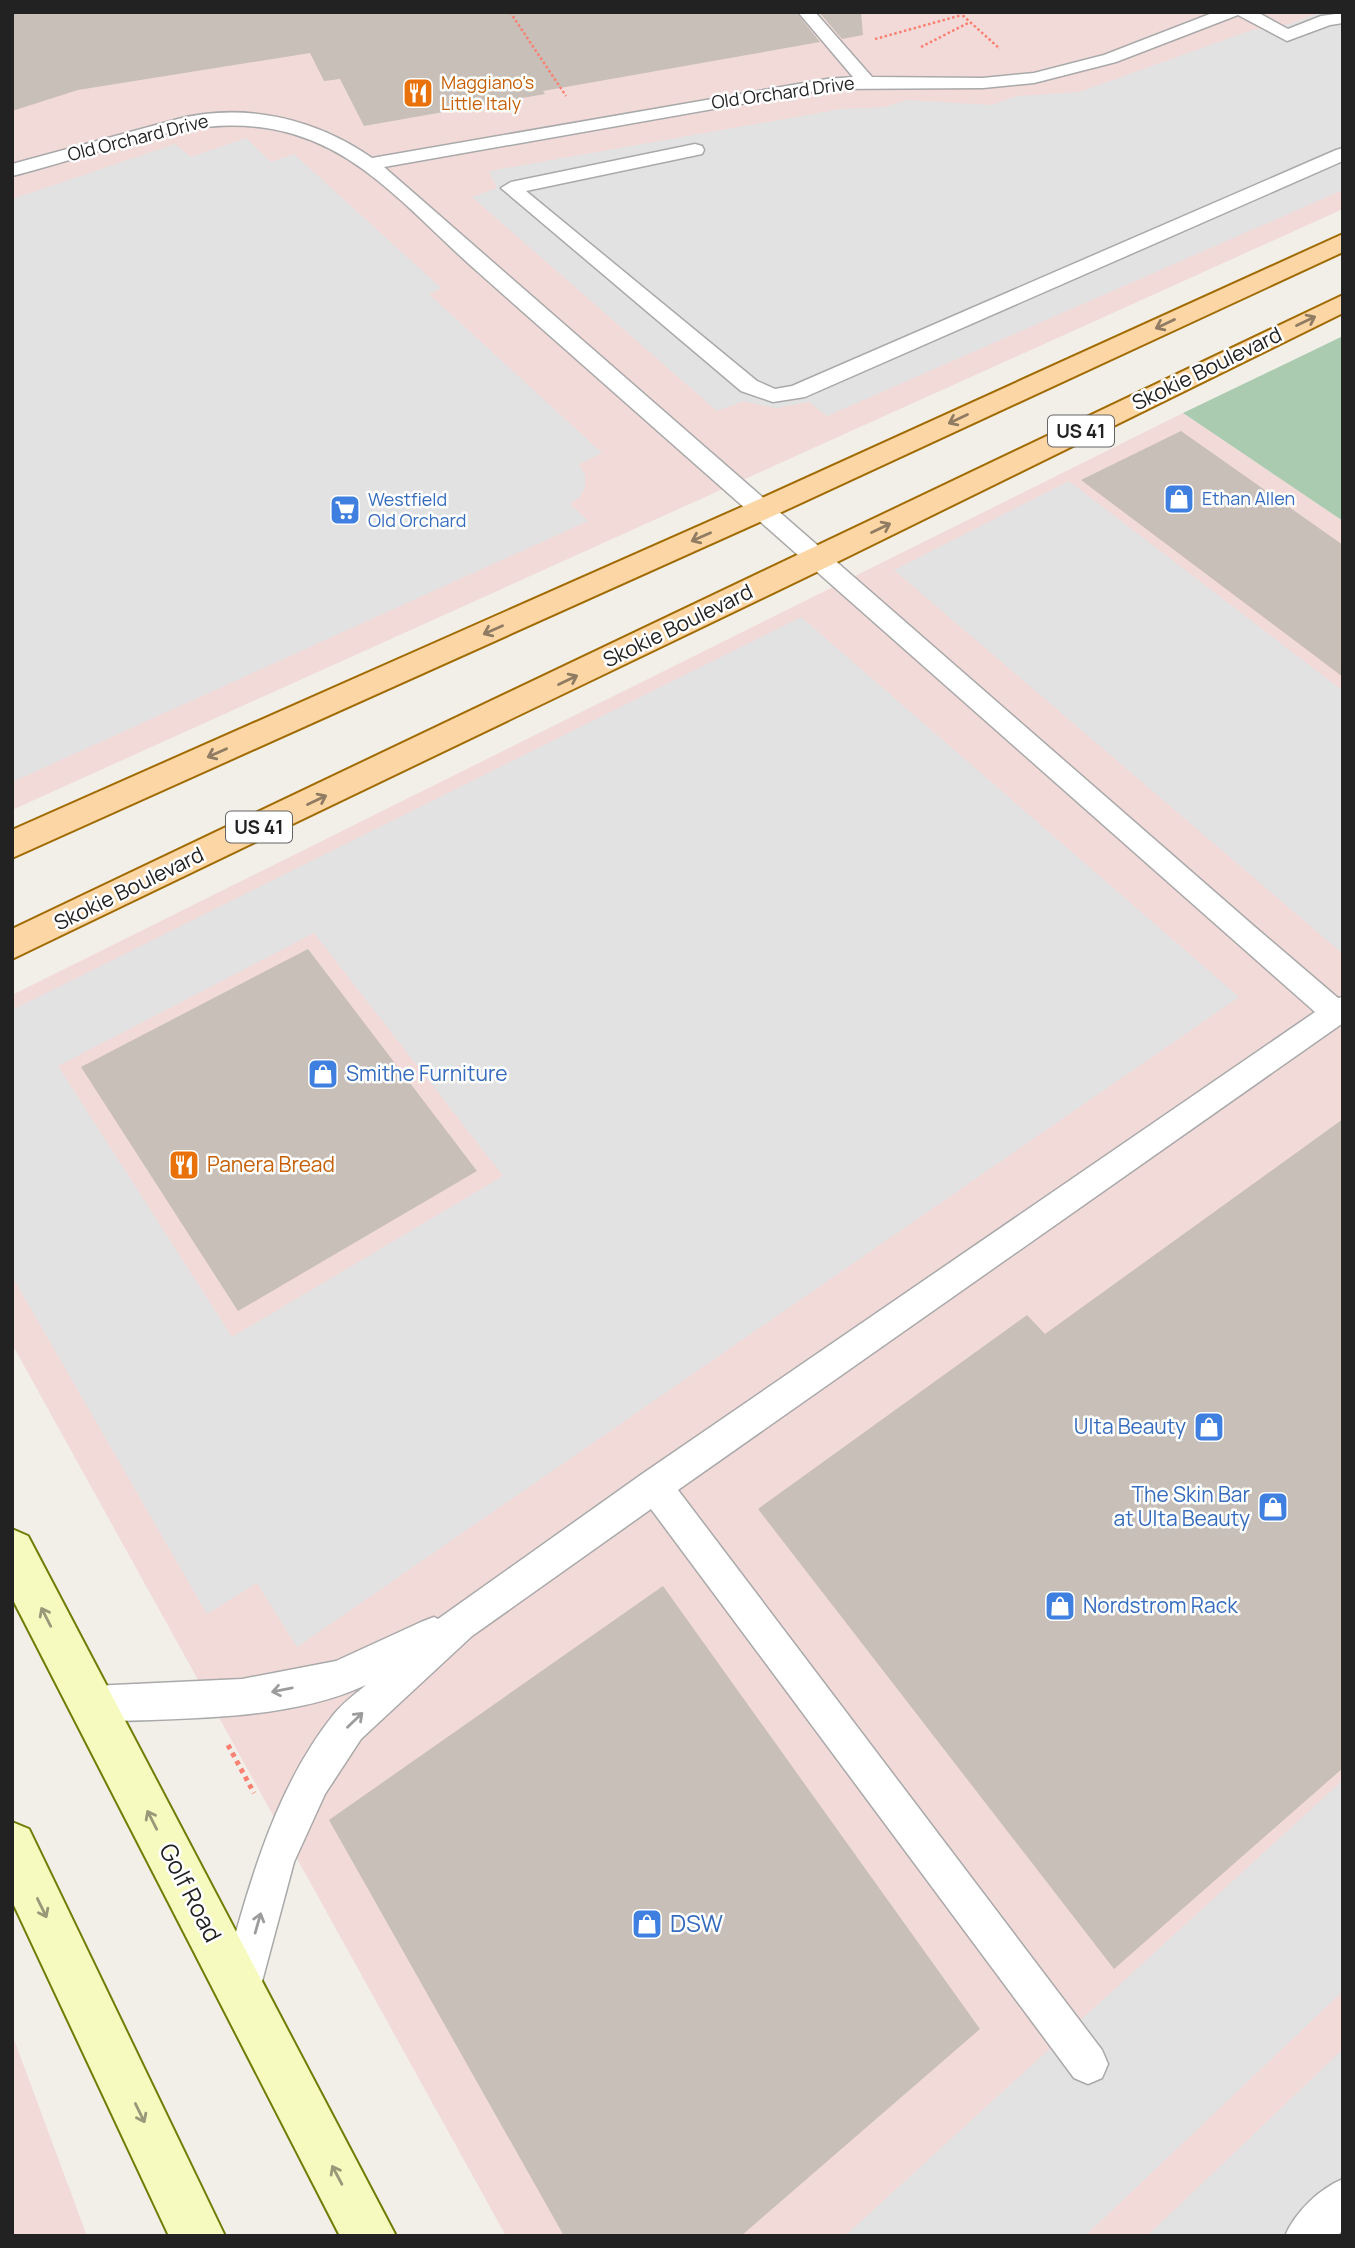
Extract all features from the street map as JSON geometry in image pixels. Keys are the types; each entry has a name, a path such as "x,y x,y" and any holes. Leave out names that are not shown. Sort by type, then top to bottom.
{"main road":[{"path":"12,845 763,509 1343,242"},
{"name":"Skokie Boulevard","path":"12,945 820,558 1343,303"},
{"name":"Golf Road","path":"12,1551 369,2236"},
{"path":"12,1846 198,2236"}],"lane":[{"path":"806,12 866,81"},
{"name":"Old Orchard Drive","path":"371,164 827,84 866,81 934,83 1034,78 1109,60 1231,12"},
{"path":"1244,12 1287,36 1327,20 1343,18"},
{"path":"649,114 695,150 511,188 749,386 773,396 797,392 1343,154"},
{"name":"Old Orchard Drive","path":"16,171 184,123 239,118 300,128 332,141 371,164 507,288 820,558 1050,765 1339,1011"},
{"path":"240,1989 276,1859 312,1781 348,1726 460,1623 654,1485 1339,1011"},
{"path":"654,1485 1088,2064"},
{"path":"92,1704 242,1697 338,1679 460,1623"},
{"path":"1306,2236 1343,2200"}],"path":[{"path":"510,12 568,99"},
{"path":"864,42 960,14 1010,57"},
{"path":"916,49 970,22"},
{"path":"224,1738 255,1796"}],"shaded area":[{"name":"Westfield Old Orchard","path":"12,12 1343,12 1343,209 12,810"},
{"path":"1321,12 1343,12 1343,190 827,416 809,402 776,408 744,401 717,411 472,197 497,188 489,171 841,109 885,107 907,100 992,105 1017,96 1079,92 1252,30 1289,24"},
{"path":"246,138 271,162 294,154 441,288 429,294 602,453 579,464 585,475 585,487 580,497 570,504 588,521 12,782 12,199 175,144 191,157"},
{"path":"1183,413 1343,521 1343,2236 506,2236 12,1344 12,995"},
{"path":"1069,481 1343,691 1343,954 894,570"},
{"path":"801,617 1239,997 297,1647 257,1583 207,1614 12,1276 12,1010","holes":["314,933 503,1176 232,1337 58,1066"]},
{"path":"1343,1780 1343,1991 1085,2236 845,2236"},
{"path":"12,2034 87,2236 12,2236"},
{"path":"1343,2049 1343,2236 1147,2236"}],"green space":[{"path":"1343,336 1343,521 1183,413"}],"building":[{"path":"12,12 796,12 820,42 364,126 340,79 324,81 310,53 78,90 12,111"},
{"path":"819,12 861,12 863,35 842,39"},
{"path":"1181,431 1343,545 1343,677 1081,480"},
{"path":"308,949 477,1171 238,1311 81,1067"},
{"path":"1343,1119 1343,1768 1114,1969 758,1509 1027,1315 1045,1334"},
{"name":"DSW","path":"663,1586 980,2029 741,2236 564,2236 329,1820"}],"place":[{"name":"Maggiano's Little Italy","path":"418,93"},
{"name":"Ethan Allen","path":"1179,499"},
{"name":"Westfield Old Orchard","path":"345,510"},
{"name":"Smithe Furniture","path":"323,1074"},
{"name":"Panera Bread","path":"184,1165"},
{"name":"Ulta Beauty","path":"1209,1427"},
{"name":"The Skin Bar at Ulta Beauty","path":"1273,1507"},
{"name":"Nordstrom Rack","path":"1060,1606"},
{"name":"DSW","path":"647,1924"}]}
